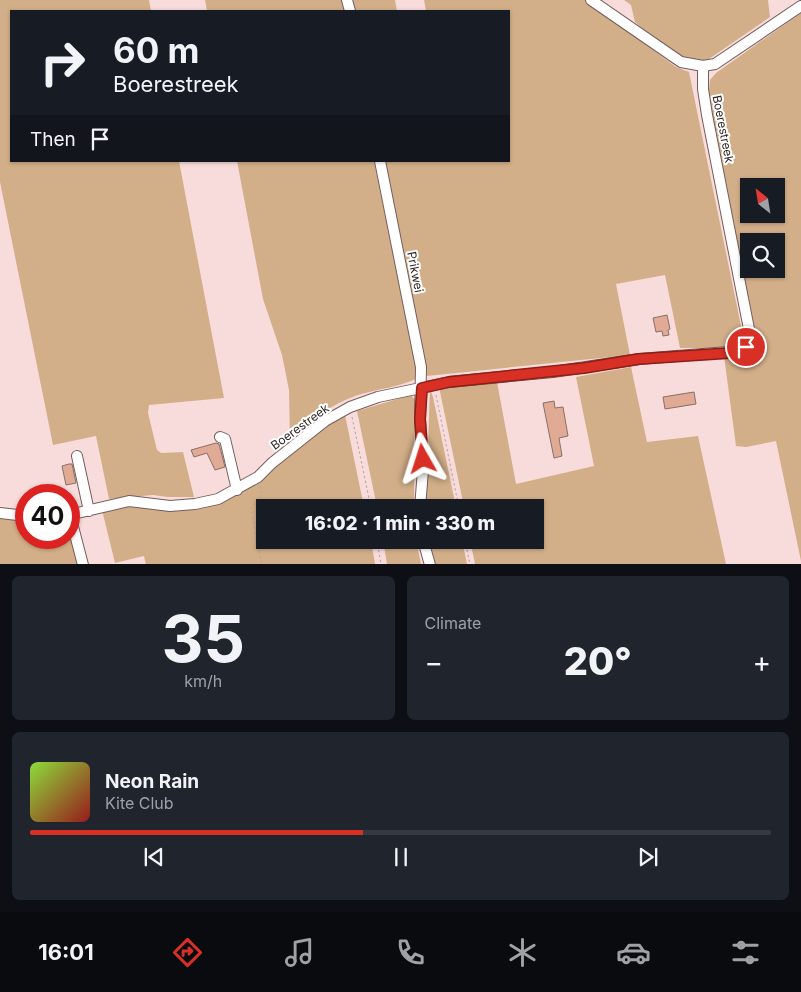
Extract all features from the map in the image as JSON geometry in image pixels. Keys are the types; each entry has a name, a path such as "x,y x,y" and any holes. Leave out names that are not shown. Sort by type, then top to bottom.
{"street":[{"path":"591,0 681,62 703,66 715,64 801,6"},
{"name":"Boerestreek","path":"80,513 129,501 170,506 195,504 218,499 258,477 272,463 325,421 350,407 378,397 434,385 553,372 647,358 730,353 746,347 750,338 749,329 707,115 703,89 703,66"},
{"name":"Prikwei","path":"380,162 422,367 420,419 423,470 421,499"},
{"path":"220,437 225,439 237,490"},
{"path":"77,456 89,511"},
{"path":"0,513 15,515"},
{"path":"78,549 82,564"},
{"path":"426,549 430,564"}],"path":[{"path":"434,385 457,499"},
{"path":"350,407 368,499"},
{"path":"258,477 262,495 251,508 262,564"},
{"path":"378,549 381,564"},
{"path":"467,549 470,564"}],"shaded area":[{"path":"0,0 149,0 151,10 10,10 10,162 179,162 224,398 149,405 148,413 157,450 161,453 183,452 194,497 153,495 109,499 96,436 53,445 0,182"},
{"path":"205,0 342,0 344,10 207,10"},
{"path":"350,0 395,0 397,10 352,10"},
{"path":"424,0 586,0 676,67 689,72 742,331 738,340 721,348 680,348 665,275 616,284 630,355 427,376 383,162 510,162 510,10 426,10"},
{"path":"624,0 768,0 770,17 709,59 704,61 683,59 671,53 635,22 631,5"},
{"path":"801,13 801,561 776,441 746,447 736,446 724,356 745,351 755,343 754,326 744,278 785,278 785,233 740,233 740,257 708,98 710,80 716,73"},
{"path":"237,162 374,162 418,378 404,384 358,395 339,403 322,413 290,438 289,390 282,355 263,299"},
{"path":"631,367 647,442 698,436 726,564 475,564 472,549 544,549 544,499 462,499 439,387 497,382 516,484 594,466 576,377"},
{"path":"430,388 454,499 426,499"},
{"path":"411,395 415,400 414,499 375,499 357,411"},
{"path":"344,410 362,499 256,499 256,549 372,549 375,564 146,564 144,556 115,563 102,510 116,506 219,502 243,492"},
{"path":"0,517 15,519 15,549 74,549 77,564 0,564"},
{"path":"384,549 418,549 421,564 387,564"},
{"path":"431,549 464,549 467,564 435,564"}],"building":[{"path":"667,315 670,329 668,330 669,335 663,336 662,331 656,332 653,318"},
{"path":"694,392 696,404 665,409 663,397"},
{"path":"554,401 555,408 563,407 568,436 559,438 562,456 554,458 543,403"},
{"path":"216,443 219,444 225,467 215,470 207,453 194,457 191,450"},
{"path":"72,464 76,483 66,484 62,466"}],"route":[{"path":"423,459 420,432 420,397 422,388 449,382 512,377 639,359 730,353 746,347"}]}
